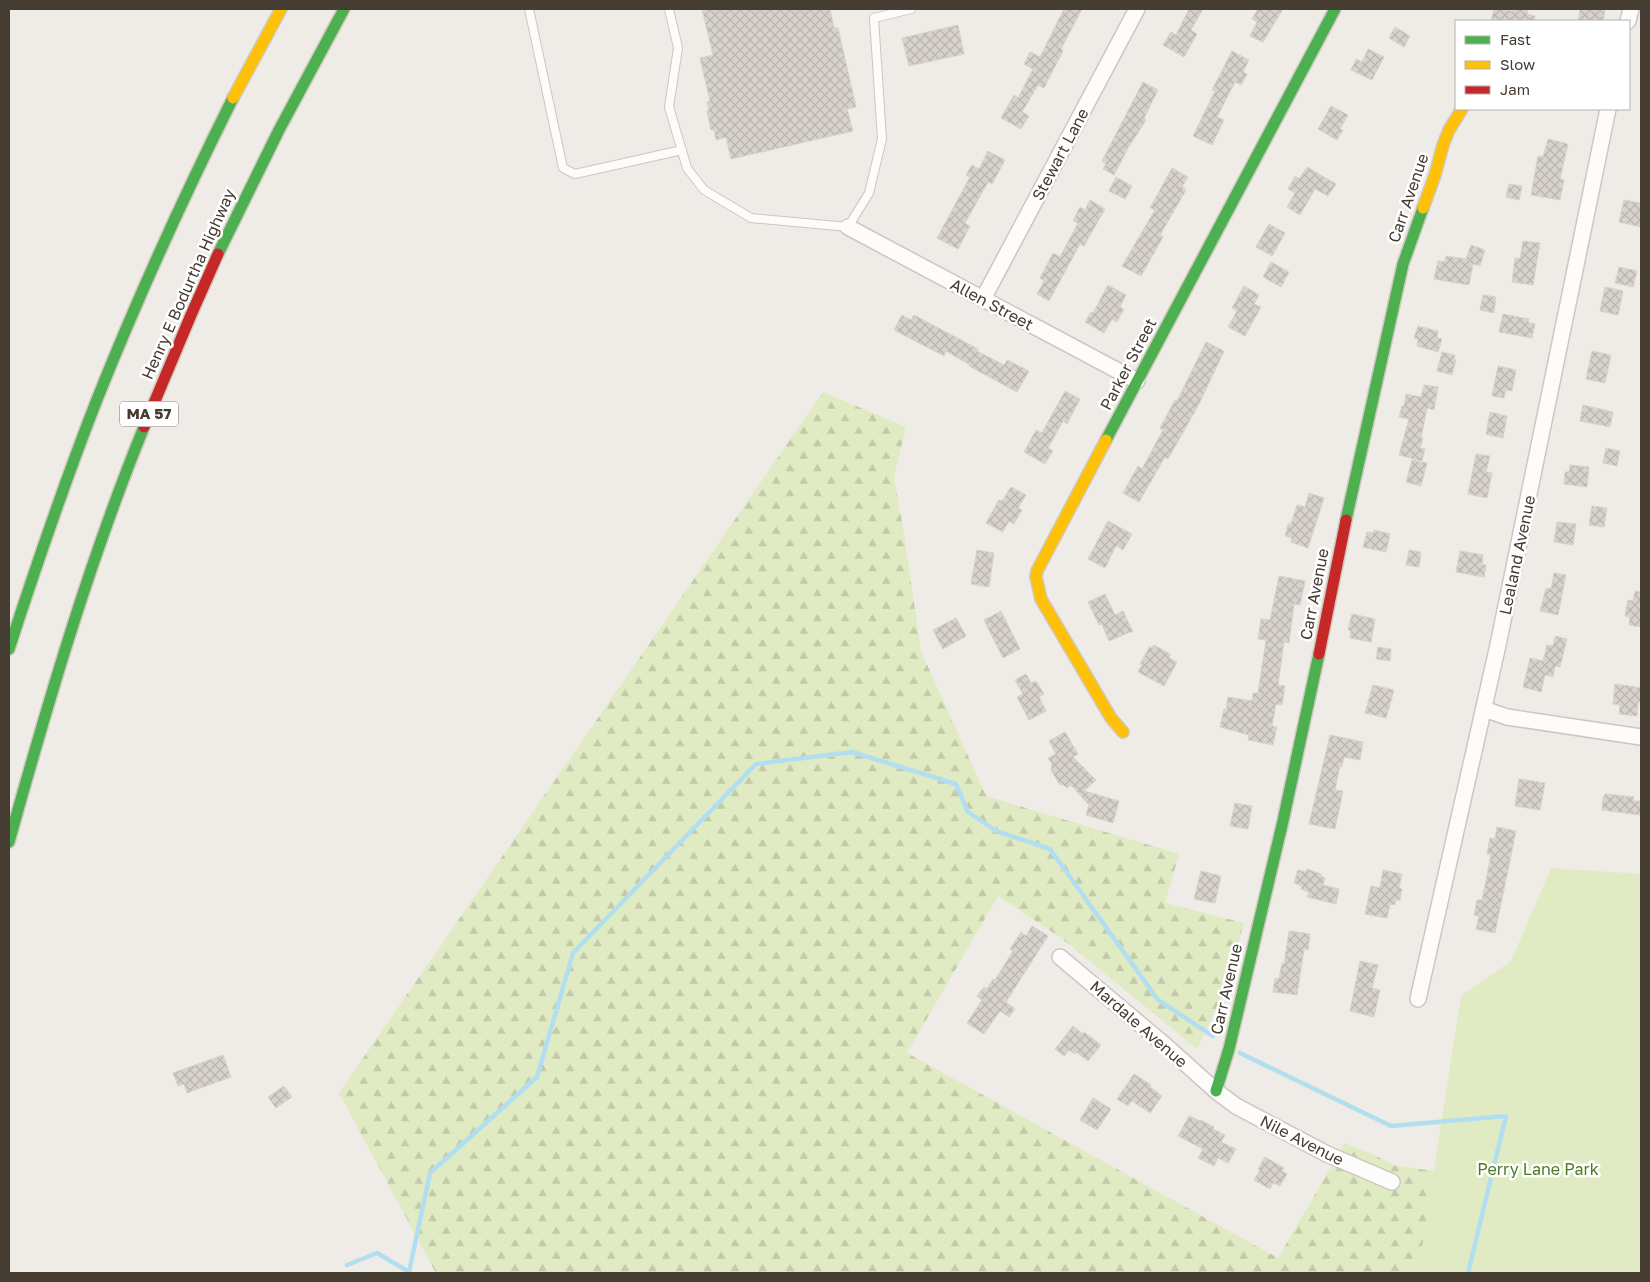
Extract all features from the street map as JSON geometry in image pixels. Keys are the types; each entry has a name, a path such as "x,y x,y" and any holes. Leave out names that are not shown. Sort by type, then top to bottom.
{"main road":[{"name":"MA 57","path":"9,649 62,491 127,327 212,140 281,9"},
{"name":"Henry E Bodurtha Highway","path":"9,842 77,611 114,505 154,402 197,300 248,190 294,99 344,9"},
{"name":"Parker Street","path":"1123,732 1111,718 1041,599 1036,577 1037,571 1335,9"},
{"name":"Carr Avenue","path":"1216,1091 1229,1049 1283,821 1336,565 1403,264 1435,175 1443,145 1449,130 1461,110"}],"street":[{"name":"Stewart Lane","path":"983,299 1137,9"},
{"name":"Lealand Avenue","path":"1418,999 1498,645 1608,110"},
{"name":"Allen Street","path":"848,226 1137,381"},
{"path":"1484,708 1507,716 1641,738"},
{"name":"Mardale Avenue","path":"1060,957 1166,1046 1216,1091"},
{"name":"Nile Avenue","path":"1216,1091 1236,1106 1303,1142 1392,1182"}],"lane":[{"path":"528,9 563,168 575,174 682,150"},
{"path":"669,9 678,48 669,107 687,168 704,190 751,218 848,226 869,193 882,139 874,18 911,9"}],"green space":[{"path":"823,392 906,427 894,477 921,651 986,796 1179,854 1165,903 1244,923 1226,987 1197,1049 1060,937 998,896 907,1053 1278,1258 1345,1143 1375,1155 1392,1165 1434,1171 1478,1155 1451,1273 436,1273 339,1093"},
{"name":"Perry Lane Park","path":"1551,868 1641,874 1641,1273 1418,1273 1461,996 1511,961"}],"building":[{"path":"702,9 830,9 834,28 838,28 856,107 847,109 853,131 731,159 726,137 716,140 714,130 711,130 707,111 709,111 707,102 710,101 700,58 713,55"},
{"path":"1064,9 1082,9 1061,49 1063,51 1044,88 1038,85 1022,112 1029,116 1021,129 1001,118 1014,95 1018,98 1033,69 1024,64 1030,52 1040,57"},
{"path":"1189,9 1203,9 1191,30 1197,34 1184,57 1163,45 1171,32 1176,35"},
{"path":"1258,9 1283,9 1263,42 1250,36 1257,22 1252,19"},
{"path":"1494,9 1513,11 1514,9 1528,9 1527,14 1535,16 1534,20 1491,20"},
{"path":"1580,9 1605,10 1603,20 1578,20"},
{"path":"958,25 964,54 909,66 902,38"},
{"path":"1395,27 1410,36 1404,47 1389,38"},
{"path":"1368,49 1384,57 1372,80 1351,70 1356,59 1362,62"},
{"path":"1232,51 1249,60 1243,72 1247,74 1241,85 1235,82 1217,117 1224,120 1212,145 1193,136 1215,91 1212,90"},
{"path":"1143,82 1158,90 1144,118 1146,120 1114,175 1103,169 1106,164 1102,161"},
{"path":"1331,106 1348,115 1340,129 1343,130 1337,140 1318,129"},
{"path":"1548,139 1568,144 1560,179 1564,180 1560,200 1531,195 1538,156 1543,157"},
{"path":"988,151 1005,160 992,184 988,182 965,223 970,226 958,249 937,238 970,177 966,175 972,165 979,169"},
{"path":"1307,167 1336,184 1328,196 1315,189 1300,215 1287,207 1295,193 1288,189 1295,176 1299,179"},
{"path":"1172,168 1188,177 1182,187 1186,190 1160,235 1163,237 1141,276 1122,266 1155,210 1150,208"},
{"path":"1116,177 1132,186 1125,199 1109,191"},
{"path":"1509,184 1522,186 1519,200 1506,197"},
{"path":"1090,200 1105,209 1084,246 1080,244 1049,301 1037,294 1044,281 1040,278 1053,253 1060,257 1078,223 1073,221 1080,207 1085,210"},
{"path":"1624,200 1641,203 1641,227 1619,222"},
{"path":"1269,224 1285,233 1272,256 1256,247"},
{"path":"1523,241 1540,243 1533,285 1512,282 1515,258 1520,259"},
{"path":"1471,245 1485,250 1480,266 1473,264 1469,285 1434,279 1438,261 1445,262 1446,256 1466,259"},
{"path":"1271,262 1289,272 1281,287 1263,277"},
{"path":"1619,267 1637,271 1633,287 1615,283"},
{"path":"1108,285 1126,295 1120,307 1124,309 1117,322 1112,319 1104,333 1085,322 1091,312 1093,313"},
{"path":"1244,286 1259,295 1254,304 1261,307 1245,336 1228,327 1237,311 1232,308"},
{"path":"1605,287 1623,291 1618,315 1600,311"},
{"path":"1483,295 1496,297 1494,313 1480,310"},
{"path":"1503,314 1529,319 1528,322 1535,324 1532,338 1499,332"},
{"path":"902,315 911,320 914,315 1004,365 1007,360 1029,371 1017,392 946,351 944,356 894,330"},
{"path":"1418,326 1438,331 1437,338 1442,339 1438,352 1417,346 1418,339 1414,338"},
{"path":"1206,342 1224,351 1199,404 1168,459 1165,457 1139,502 1123,493 1138,466 1142,469 1163,430 1160,428 1175,400 1177,401"},
{"path":"1592,351 1611,355 1605,383 1586,379"},
{"path":"1442,352 1455,355 1454,359 1456,360 1452,375 1437,371"},
{"path":"1498,366 1516,370 1512,391 1506,390 1504,398 1492,396"},
{"path":"1424,385 1438,387 1434,410 1427,408 1420,448 1425,449 1422,461 1399,455 1409,419 1399,417 1402,406 1404,406 1406,394 1421,397"},
{"path":"1065,391 1080,399 1067,424 1063,421 1048,448 1053,451 1045,464 1024,452 1036,430 1042,433"},
{"path":"1583,405 1613,412 1610,427 1580,421"},
{"path":"1490,412 1507,416 1503,438 1486,434"},
{"path":"1606,448 1620,451 1617,466 1603,463"},
{"path":"1476,454 1490,456 1486,472 1492,473 1487,498 1468,494"},
{"path":"1412,460 1427,463 1421,486 1406,482"},
{"path":"1570,465 1589,467 1587,487 1564,484 1565,472 1569,472"},
{"path":"1011,487 1026,495 1018,508 1022,510 1014,524 1009,521 1003,532 986,523 999,500 1002,501"},
{"path":"1309,493 1324,498 1308,548 1291,542 1292,538 1285,536 1288,524 1291,524 1297,505 1305,507"},
{"path":"1592,506 1607,508 1604,527 1589,525"},
{"path":"1108,521 1132,534 1123,550 1116,546 1105,568 1088,559"},
{"path":"1557,522 1576,524 1573,545 1554,542"},
{"path":"1374,530 1390,534 1386,552 1363,547 1367,532 1373,533"},
{"path":"977,550 994,553 989,587 971,584"},
{"path":"1409,550 1421,552 1419,567 1406,565"},
{"path":"1460,551 1483,555 1482,564 1486,565 1484,577 1456,572"},
{"path":"1554,573 1566,575 1558,615 1540,611 1546,588 1551,589"},
{"path":"1279,576 1305,581 1300,605 1294,604 1289,643 1284,642 1278,685 1285,686 1282,705 1276,704 1272,726 1277,727 1273,745 1248,740 1249,735 1220,727 1228,697 1252,701 1253,693 1258,693 1266,640 1258,639 1261,619 1270,620"},
{"path":"1635,591 1641,592 1641,627 1629,625 1630,617 1625,616 1628,600 1633,601"},
{"path":"1105,594 1115,615 1123,611 1133,632 1109,641 1102,624 1099,625 1088,602"},
{"path":"1001,611 1020,649 1003,658 984,620"},
{"path":"1352,614 1375,619 1371,642 1350,638 1351,631 1348,630"},
{"path":"956,618 966,636 943,649 933,630"},
{"path":"1555,636 1567,639 1560,667 1555,666 1553,677 1545,675 1541,692 1523,687 1530,658 1543,661 1547,645 1553,646"},
{"path":"1154,645 1170,654 1169,658 1177,662 1164,686 1138,672 1142,665 1140,664 1150,646 1152,648"},
{"path":"1378,647 1391,649 1390,661 1376,659"},
{"path":"1026,674 1031,683 1036,681 1044,694 1039,697 1046,711 1029,720 1017,697 1023,694 1015,680"},
{"path":"1615,684 1641,688 1641,702 1638,702 1637,716 1619,714 1620,705 1613,704"},
{"path":"1373,685 1394,690 1386,718 1365,713"},
{"path":"1065,732 1078,754 1073,757 1096,780 1084,791 1119,801 1113,823 1086,815 1089,805 1071,785 1067,788 1062,784 1060,785 1051,770 1052,764 1048,758 1056,754 1049,741"},
{"path":"1330,735 1363,742 1360,760 1344,757 1342,767 1340,766 1335,790 1343,791 1335,829 1309,824"},
{"path":"1519,779 1545,783 1540,810 1515,806"},
{"path":"1605,794 1634,797 1633,801 1641,801 1641,815 1602,810"},
{"path":"1235,803 1252,806 1248,829 1230,826"},
{"path":"1497,827 1516,831 1495,933 1476,929 1479,916 1474,915 1477,900 1482,900 1491,855 1487,854 1490,838 1495,839"},
{"path":"1307,869 1321,874 1320,876 1325,878 1323,885 1339,889 1336,904 1307,897 1309,892 1301,889 1302,886 1294,883 1298,870 1306,872"},
{"path":"1383,870 1402,874 1399,888 1402,889 1400,900 1396,900 1395,905 1390,904 1387,918 1365,914 1371,886 1380,888"},
{"path":"1201,871 1221,876 1215,903 1194,899"},
{"path":"1032,926 1048,936 1006,1002 1015,1009 1009,1017 1000,1011 984,1034 967,1023 982,1000 977,996 984,987 987,989 993,979 995,980 1013,951 1010,949 1021,932 1026,936"},
{"path":"1289,931 1310,934 1308,950 1304,949 1297,995 1273,992 1275,978 1279,979 1282,963 1284,964"},
{"path":"1360,961 1378,965 1372,988 1380,990 1374,1017 1350,1011"},
{"path":"1073,1026 1101,1045 1088,1061 1076,1052 1075,1054 1069,1050 1064,1056 1055,1049"},
{"path":"223,1055 231,1077 187,1093 184,1084 178,1086 173,1073"},
{"path":"1134,1074 1151,1085 1150,1087 1162,1096 1150,1113 1132,1101 1128,1106 1117,1099"},
{"path":"284,1086 292,1097 276,1108 268,1097"},
{"path":"1093,1098 1111,1109 1097,1130 1080,1120"},
{"path":"1189,1116 1201,1120 1225,1135 1221,1142 1236,1149 1228,1163 1218,1158 1214,1166 1198,1158 1203,1149 1178,1136"},
{"path":"1265,1157 1284,1168 1282,1171 1287,1174 1280,1186 1273,1183 1270,1189 1254,1180"}],"waterway":[{"path":"347,1265 377,1253 409,1272 430,1173 537,1077 573,953 756,764 852,752 956,784 968,812 996,831 1050,849 1158,1000 1213,1036"},
{"path":"1240,1053 1391,1126 1506,1116 1468,1273"}],"traffic: fast":[{"path":"218,254 279,130 344,9"},
{"path":"1106,440 1335,9"},
{"path":"9,649 62,494 112,363 161,249 233,98"},
{"path":"1346,520 1403,264 1423,208"},
{"path":"9,842 70,633 105,529 144,427"},
{"path":"1216,1091 1229,1049 1283,821 1319,654"}],"traffic: slow":[{"path":"233,98 281,9"},
{"path":"1423,208 1443,145 1449,130 1461,110"},
{"path":"1106,440 1037,571 1036,577 1041,599 1111,718 1123,732"}],"traffic: jam":[{"path":"144,427 218,254"},
{"path":"1319,654 1346,520"}]}
